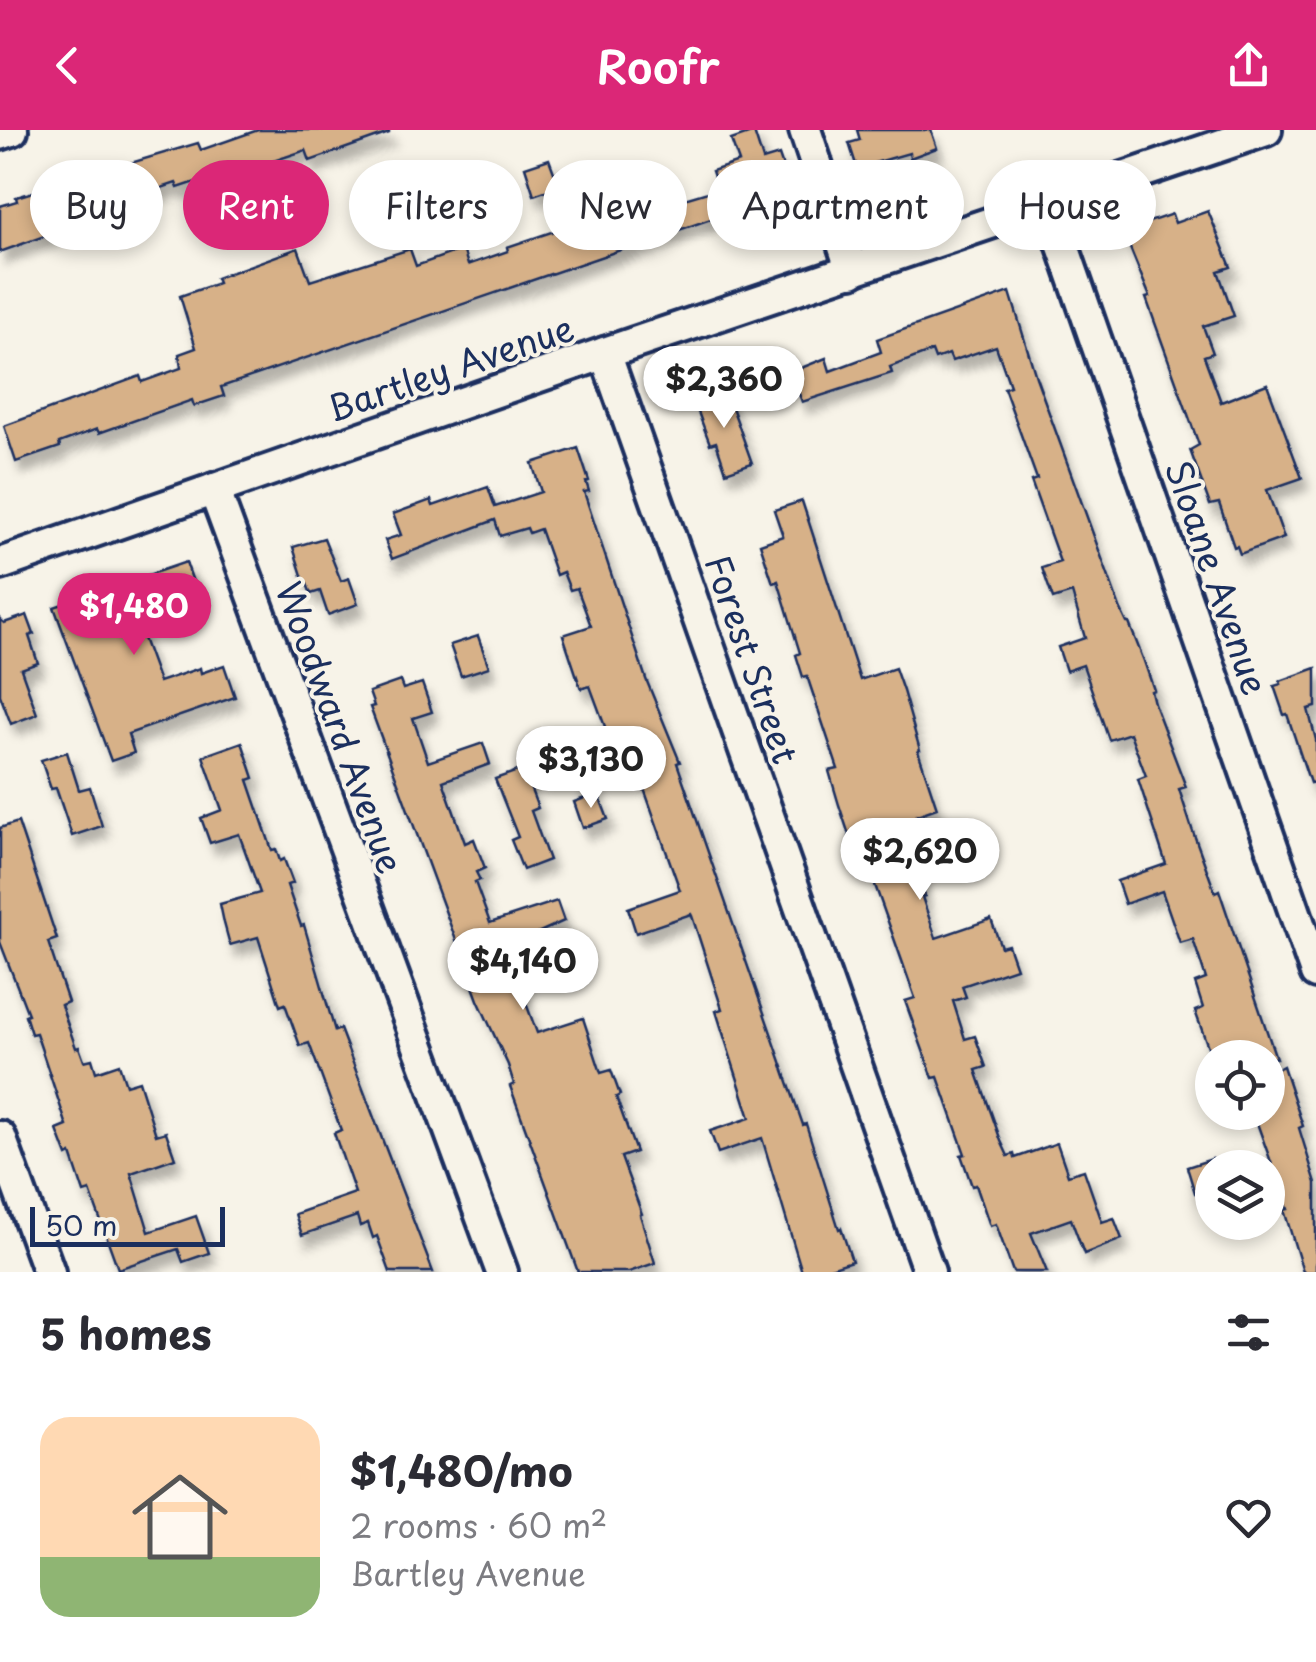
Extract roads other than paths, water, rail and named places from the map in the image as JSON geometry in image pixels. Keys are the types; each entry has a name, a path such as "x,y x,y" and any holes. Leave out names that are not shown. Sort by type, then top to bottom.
{"street":[{"path":"0,134 12,130"},
{"path":"805,130 852,271"},
{"name":"Bartley Avenue","path":"1156,169 1266,130"},
{"name":"Bartley Avenue","path":"0,564 605,353 984,227"},
{"name":"Sloane Avenue","path":"1064,250 1316,973"},
{"name":"Forest Street","path":"605,353 930,1272"},
{"name":"Woodward Avenue","path":"214,489 502,1272"},
{"path":"0,1137 49,1272"}]}
